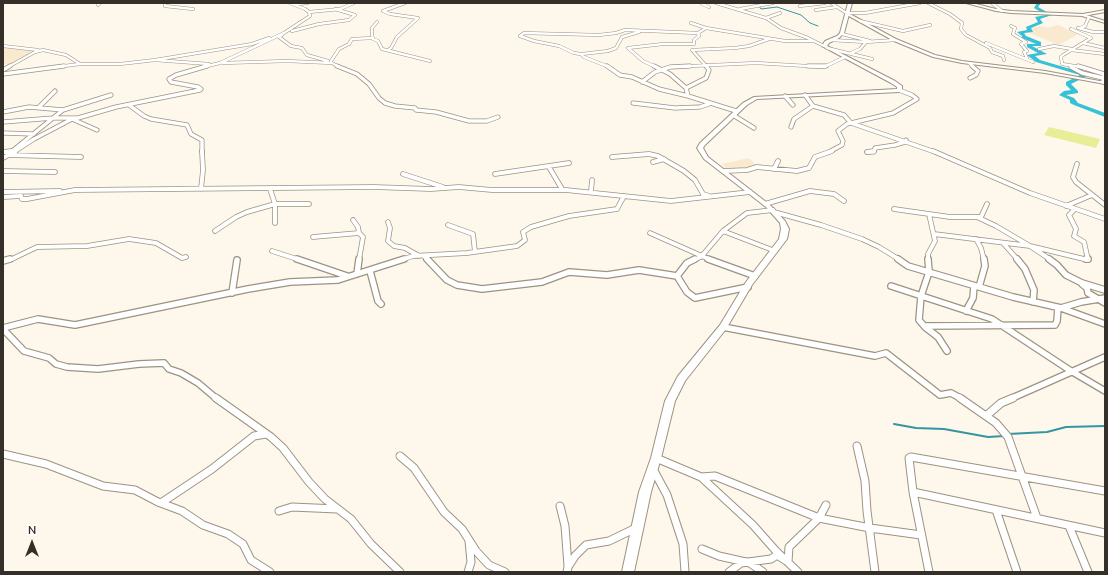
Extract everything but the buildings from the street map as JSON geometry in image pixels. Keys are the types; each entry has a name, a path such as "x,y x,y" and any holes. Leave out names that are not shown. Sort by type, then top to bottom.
{"main road":[{"path":"628,572 645,492 653,469 670,402 681,379 723,327 755,276 783,238 785,229 783,222 774,211 706,158 700,148 702,144 745,104 756,98 899,90 900,87 893,82 825,47 824,44 842,34 850,3"},
{"path":"968,3 1002,11 1083,15 1105,12"}],"street":[{"path":"165,3 165,6 193,9"},
{"path":"290,3 302,6 309,12 334,10 350,6 354,3"},
{"path":"294,5 308,3"},
{"path":"388,50 400,33 418,18 390,14 383,11 406,3"},
{"path":"704,3 702,4 710,7"},
{"path":"716,3 766,18 781,28 825,47 872,59"},
{"path":"740,9 773,3"},
{"path":"800,6 824,3"},
{"path":"831,3 895,40 934,56 969,63 1104,81"},
{"path":"848,14 920,3"},
{"path":"928,3 950,14 962,23 961,29 964,34 990,48 992,52 1003,56 1004,60"},
{"path":"992,3 1002,11"},
{"path":"816,10 837,7"},
{"path":"3,74 80,64 120,64 155,60 252,44 313,25 349,20 355,15 334,10"},
{"path":"309,12 309,17 279,37 291,46 302,48 307,55 332,62 344,70 357,74 369,84 379,98 384,100 385,103 395,106 415,108 416,110 436,112 469,120 487,121 498,117"},
{"path":"338,12 337,13 349,20"},
{"path":"766,18 780,13"},
{"path":"1083,15 1105,22"},
{"path":"1089,17 1084,26 1070,29 1091,38 1061,57 1062,64 1068,65 1082,73 1104,81"},
{"path":"860,21 907,31 930,25"},
{"path":"373,38 372,28 377,22"},
{"path":"691,23 706,28 769,39 791,42 814,41"},
{"path":"1011,26 1015,28 1013,34 1026,42 1021,44 1027,52 1024,52 1024,54 1033,62"},
{"path":"642,31 622,37 616,48 608,51 581,54 574,53 559,46 534,41 520,36 524,33 562,32 599,34 616,33 624,30 698,33 706,28"},
{"path":"1078,28 1093,32 1105,32"},
{"path":"220,63 284,33"},
{"path":"698,33 699,36 694,40 694,44 662,44 629,47 640,59 670,74 687,92 709,104 735,113 754,128"},
{"path":"842,34 878,42"},
{"path":"332,62 338,49 349,44 352,39 373,38 378,41 382,49 430,61"},
{"path":"581,54 584,57 607,66 620,75 629,76 659,89 687,92 707,77 709,70 692,50 749,46 769,39"},
{"path":"832,40 878,42 895,40"},
{"path":"851,53 860,48 866,42"},
{"path":"978,42 993,45 1028,58"},
{"path":"1083,43 1105,48"},
{"path":"3,46 43,50 66,55 80,64"},
{"path":"1039,49 1054,46 1079,52 1105,54"},
{"path":"3,70 35,52 43,50"},
{"path":"642,82 660,69 704,64 756,63 824,67 845,57"},
{"path":"155,60 214,64"},
{"path":"3,133 32,135 72,119 200,90 201,89 198,87 171,82 169,79 176,75 214,64 287,61 332,62"},
{"path":"969,63 978,71 976,75 970,78"},
{"path":"724,171 747,170 757,167 797,171 809,168 815,157 842,145 843,141 838,131 851,123 893,113 917,99 912,95 899,90"},
{"path":"38,108 55,91"},
{"path":"3,152 11,152 63,110 111,95"},
{"path":"805,95 813,106 844,115 851,123 906,140 1004,183 1105,219"},
{"path":"785,96 793,105"},
{"path":"633,103 675,108 700,107 709,104"},
{"path":"129,105 144,116 151,119 187,125 191,134 202,140 203,170 201,189"},
{"path":"791,127 794,119 813,106"},
{"path":"3,112 23,108 63,110"},
{"path":"3,122 53,118 72,119 97,130"},
{"path":"3,158 72,119"},
{"path":"867,152 874,152 874,148 878,147 902,144 906,140"},
{"path":"612,156 653,154 664,159 695,180 703,194 709,196"},
{"path":"7,155 81,157"},
{"path":"653,162 664,159"},
{"path":"774,169 778,161"},
{"path":"495,174 569,163"},
{"path":"1077,164 1073,177 1105,205"},
{"path":"549,167 562,189"},
{"path":"3,171 55,172"},
{"path":"403,174 445,188"},
{"path":"591,192 592,180"},
{"path":"3,192 374,187 435,189 459,187 492,190 562,189 671,201 750,192"},
{"path":"270,189 276,204 275,223"},
{"path":"3,197 20,196 22,199 27,199 51,196 69,191"},
{"path":"765,204 810,191 834,194 844,201"},
{"path":"1066,206 1092,195"},
{"path":"400,572 371,544 351,519 325,499 309,482 283,448 198,383 181,373 169,369 166,364 139,364 98,369 67,367 56,364 49,358 24,351 3,328 38,319 75,325 290,282 334,280 370,271 413,256 476,252 516,246 525,240 523,232 536,225 569,216 617,210 624,196"},
{"path":"1098,200 1105,199"},
{"path":"215,231 236,216 276,204 309,204"},
{"path":"894,208 950,217 981,217 988,204"},
{"path":"934,234 1030,246 1088,260 1084,242 1074,236 1076,229 1069,215 1075,209"},
{"path":"677,276 690,261 701,256 724,231 747,213 774,211 862,239 879,247 908,266 1059,308 1105,324"},
{"path":"929,214 935,240 928,254 929,272 921,296 919,320 938,337 947,351"},
{"path":"977,217 996,226 1030,246 1057,265 1066,275 1082,283 1105,290"},
{"path":"353,220 358,227 359,233 363,237 358,274"},
{"path":"388,222 390,228 388,241 394,246 405,248 422,256 447,280 457,285 469,288 482,289 542,282 569,272 607,275 639,270 677,276 687,292 695,298 748,287"},
{"path":"448,225 473,234 476,252"},
{"path":"724,231 775,250"},
{"path":"313,237 359,233"},
{"path":"650,233 701,256 755,276"},
{"path":"966,310 973,298 985,266 981,248 976,239"},
{"path":"3,261 12,259 37,247 87,246 129,240 156,243 182,258 186,257"},
{"path":"1003,243 1025,269 1034,290 1033,302"},
{"path":"272,251 347,276"},
{"path":"232,293 237,260"},
{"path":"370,271 378,301 381,304"},
{"path":"1082,283 1087,288 1088,293 1103,298 1105,303"},
{"path":"891,286 992,319 1071,371 1105,391"},
{"path":"1059,308 1103,298"},
{"path":"925,326 1054,324 1057,321 1059,308"},
{"path":"723,327 875,356 886,353 936,393 940,395 951,393 956,394 996,423 1006,435 1037,518"},
{"path":"986,416 1001,403 1105,357"},
{"path":"161,503 212,469 254,436 266,434"},
{"path":"857,446 865,481 867,511 875,572"},
{"path":"3,454 46,464 103,486 135,490 161,503 182,511 203,525 228,534 243,544 251,560 270,572"},
{"path":"400,456 414,468 444,512 462,529 476,551 489,565 505,572"},
{"path":"929,572 913,492 910,458 914,456 1105,492"},
{"path":"656,458 701,477 753,525 776,551 798,572"},
{"path":"653,469 667,495 683,544 685,572"},
{"path":"701,477 715,476 819,518 870,528 921,535"},
{"path":"913,492 1105,534"},
{"path":"788,562 789,547 819,518 826,505"},
{"path":"560,506 565,526 568,569"},
{"path":"279,511 292,507 337,509"},
{"path":"996,510 1017,572"},
{"path":"1070,526 1088,572"},
{"path":"568,569 575,556 586,545 609,541 638,527"},
{"path":"468,572 471,562 469,540"},
{"path":"702,549 720,556 750,564 763,572"},
{"path":"729,572 741,563 750,564 771,559 777,555 788,562"}],"shaded area":[{"path":"1058,25 1078,34 1059,45 1029,33 1032,32 1031,28 1039,26 1047,28"},
{"path":"3,48 36,50 11,64 3,64"},
{"path":"749,158 757,166 728,170 722,164"}],"green space":[{"path":"1049,127 1100,139 1096,148 1044,135"}],"waterway":[{"path":"757,3 761,9 777,7 801,15 810,23 818,26"},
{"path":"1039,3 1035,7 1050,15 1037,18 1041,23 1028,28 1031,31 1019,32 1024,35 1024,37 1039,43 1039,45 1029,45 1029,47 1044,54 1030,55 1038,61 1085,75 1068,83 1076,92 1066,92 1062,95 1072,99 1074,101 1072,102 1076,104 1105,115"},
{"path":"894,424 916,428 944,429 988,437 1004,436"},
{"path":"1008,434 1047,432 1066,427 1105,426"}]}
